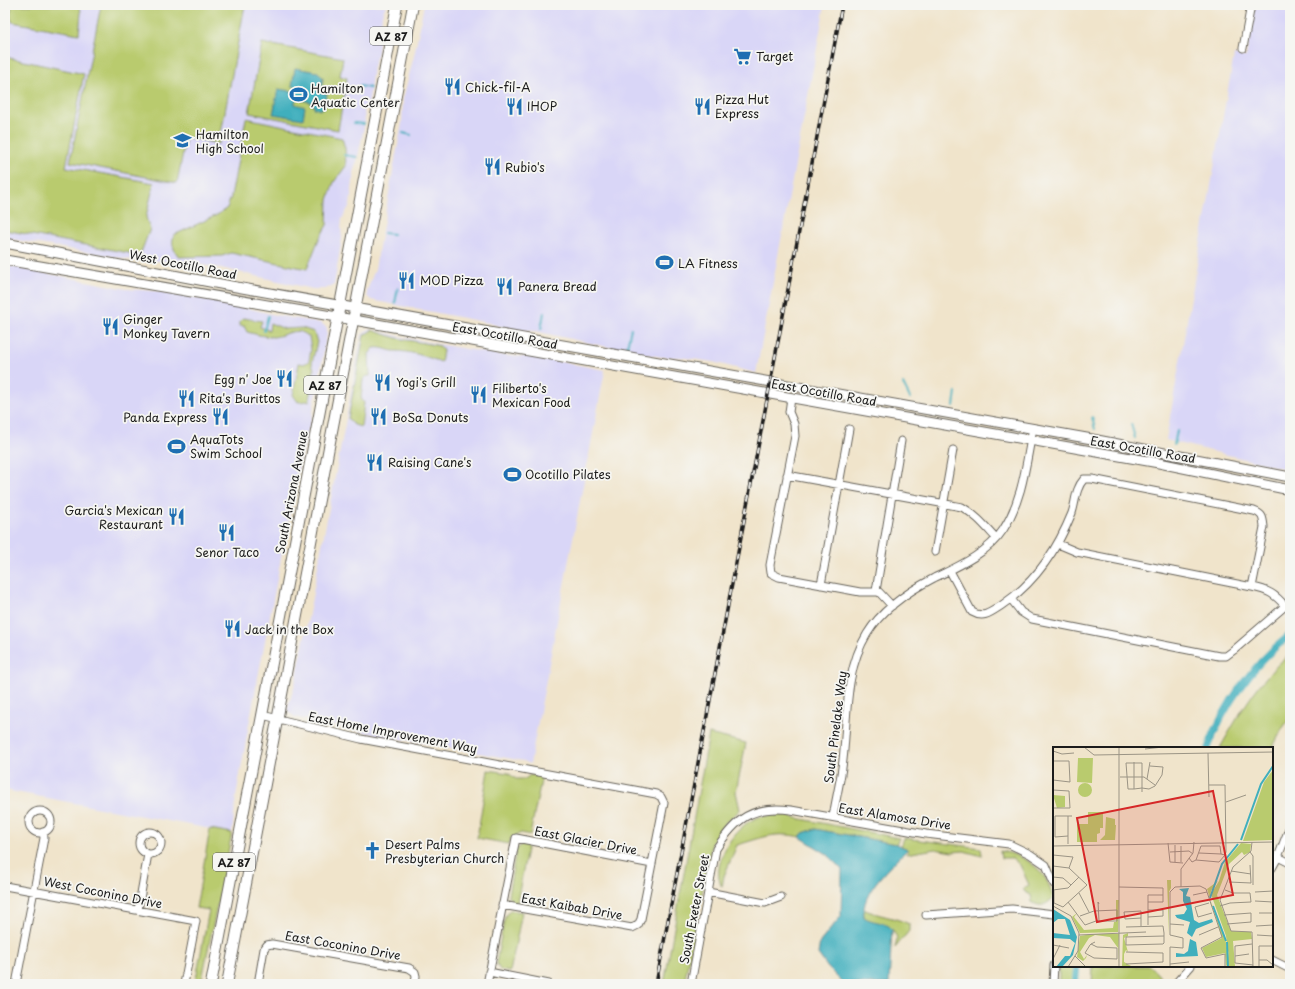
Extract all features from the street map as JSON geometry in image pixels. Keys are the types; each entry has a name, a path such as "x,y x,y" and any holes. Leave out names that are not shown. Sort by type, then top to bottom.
{"main road":[{"name":"South Arizona Avenue","path":"211,984 397,5"},
{"name":"AZ 87","path":"227,984 413,5"},
{"name":"West Ocotillo Road","path":"5,243 356,308"},
{"name":"West Ocotillo Road","path":"5,260 354,320"},
{"name":"East Ocotillo Road","path":"356,308 1033,428 1290,477"},
{"name":"East Ocotillo Road","path":"354,320 1159,463 1290,490"},
{"path":"521,349 523,337"}],"street":[{"path":"1243,48 1251,5"},
{"path":"791,398 789,412 794,424 795,436 770,571 775,576 821,585 860,592 876,591 881,593 892,606"},
{"name":"South Pinelake Way","path":"833,817 843,761 851,674 858,651 868,633 883,613 933,579 950,571 978,554 1003,530 1019,496 1033,428"},
{"path":"821,585 849,430"},
{"path":"876,591 901,441"},
{"path":"935,552 953,450"},
{"path":"787,475 944,503 962,508 971,512 996,538"},
{"path":"950,571 972,612 978,615 983,616 1011,599 1037,574 1058,544 1072,511 1080,484 1084,479 1092,479 1260,513 1263,518 1264,527 1252,587"},
{"path":"1011,599 1021,612 1032,619 1219,656 1226,656 1234,650 1288,604 1267,590 1077,552 1058,544"},
{"name":"East Home Improvement Way","path":"262,715 361,739 656,794 661,797 664,803 652,864"},
{"name":"East Alamosa Drive","path":"738,821 756,811 772,807 926,834 1009,844 1030,854 1046,865 1053,879"},
{"name":"South Exeter Street","path":"691,984 716,849 726,833 738,821"},
{"path":"1273,866 1290,826"},
{"path":"16,984 44,838 43,832"},
{"name":"East Glacier Drive","path":"502,905 516,838 652,864"},
{"path":"138,910 148,854"},
{"path":"1278,857 1290,863"},
{"name":"East Kaibab Drive","path":"502,905 632,928 638,925 641,919 652,864"},
{"name":"West Coconino Drive","path":"5,886 34,890 196,921 184,984"},
{"path":"708,892 765,903 780,897"},
{"path":"487,984 502,905"},
{"path":"926,914 1012,909 1053,914"},
{"name":"East Coconino Drive","path":"258,984 264,949 267,945 272,944 409,968 415,972 415,984"},
{"path":"1273,960 1290,969"},
{"path":"1053,984 1054,967"},
{"path":"1175,984 1190,967"},
{"path":"489,972 549,984"}],"shaded area":[{"name":"Hamilton High School","path":"5,5 386,5 382,15 378,53 373,66 369,101 364,110 365,122 357,161 353,172 350,205 342,219 342,238 334,285 325,289 313,289 221,268 182,262 133,260 5,238"},
{"path":"424,5 825,5 756,373 713,362 680,357 662,357 621,350 535,331 513,330 489,323 371,300 367,296 367,291 375,269 402,123 403,99 414,56"},
{"path":"1255,5 1290,5 1290,470 1166,440 1234,55 1246,57"},
{"path":"5,265 126,289 157,291 227,303 275,315 321,323 327,328 311,420 299,465 249,724 236,796 232,833 5,790"},
{"path":"371,329 443,345 507,356 535,357 605,370 530,764 524,761 367,733 295,717 287,711 297,677 362,335 367,330"}],"green space":[{"path":"12,5 80,5 81,13 79,34 12,22 10,16"},
{"path":"101,5 245,5 219,144 186,137 177,183 70,162"},
{"name":"Hamilton Aquatic Center","path":"262,43 343,58 340,76 347,78 338,130 249,113"},
{"path":"5,57 84,74 66,167 154,183 146,217 150,229 140,255 5,230"},
{"path":"246,118 342,138 345,148 346,166 334,182 328,200 327,225 318,241 307,269 231,253 222,256 179,257 174,249 174,235 217,215 227,208 231,197"},
{"path":"243,318 262,321 260,327 269,330 270,323 285,329 302,328 314,332 317,342 312,363 314,369 309,401 298,402 293,395 299,363 304,364 309,361 311,349 309,337 296,331 273,337 247,332 244,326 240,326 239,322"},
{"path":"372,330 396,338 440,346 443,351 441,362 411,353 374,348 369,354 370,376 367,376 363,380 361,398 364,403 361,427 354,425 348,419 364,335"},
{"path":"1290,654 1290,718 1282,729 1273,747 1221,747 1250,698 1268,675"},
{"path":"709,734 746,743 736,792 740,810 723,825 712,843 684,984 664,984"},
{"path":"488,770 508,773 516,779 525,779 530,775 542,776 530,835 521,833 511,838 509,844 477,838"},
{"path":"786,815 899,838 896,844 815,829 803,833 800,837 791,835 768,836 737,845 724,876 722,887 719,879 721,859 725,849 737,832 744,825 756,818"},
{"path":"210,829 232,833 201,984 195,984 209,910 196,908"},
{"path":"904,838 981,848 982,856 964,851 952,852 935,849 906,854 909,850 901,846"},
{"path":"522,844 528,844 517,903 512,902 508,896 516,850"},
{"path":"1000,851 1019,856 1041,872 1050,888 1053,898 1043,905 1038,905 1032,902 1031,895 1023,889 1029,885 1020,865 1012,858 1001,858"},
{"path":"863,909 909,924 909,931 895,948 897,938 891,928 864,917"},
{"path":"510,910 522,912 510,972 500,970 496,963 505,916"},
{"path":"1059,967 1075,967 1074,984 1059,984"},
{"path":"1093,967 1151,967 1165,982 1164,984 1092,984"}],"water":[{"path":"295,68 318,72 323,78 321,92 327,94 324,108 321,108 320,110 314,108 314,105 311,104 311,102 301,100 301,96 295,101 295,104 305,107 303,119 273,114 278,89 297,92 298,87 292,86"},
{"path":"815,829 896,844 908,849 878,880 867,898 864,908 864,917 889,926 892,929 889,984 844,984 828,968 818,954 820,942 841,916 842,870 827,854 800,837 803,833"}],"waterway":[{"path":"359,86 370,88"},
{"path":"354,123 364,124"},
{"path":"403,133 411,135"},
{"path":"344,155 357,157"},
{"path":"384,233 393,234"},
{"path":"395,303 398,288"},
{"path":"541,329 544,313"},
{"path":"264,331 268,316"},
{"path":"627,347 631,328"},
{"path":"903,384 910,398"},
{"path":"954,406 956,392"},
{"path":"1092,417 1095,429"},
{"path":"1131,424 1135,438"},
{"path":"1174,445 1177,431"},
{"path":"1208,747 1222,716 1241,686 1264,659 1290,635"},
{"path":"1075,984 1077,967"}],"railway":[{"path":"656,984 842,5"}],"place":[{"name":"Target","path":"743,56"},
{"name":"Chick-fil-A","path":"452,87"},
{"name":"Hamilton Aquatic Center","path":"298,95"},
{"name":"IHOP","path":"514,106"},
{"name":"Pizza Hut Express","path":"702,106"},
{"name":"Hamilton High School","path":"183,141"},
{"name":"Rubio's","path":"492,167"},
{"name":"LA Fitness","path":"665,263"},
{"name":"MOD Pizza","path":"407,280"},
{"name":"Panera Bread","path":"505,286"},
{"name":"Ginger Monkey Tavern","path":"110,326"},
{"name":"Egg n' Joe","path":"285,379"},
{"name":"Yogi's Grill","path":"383,382"},
{"name":"Filiberto's Mexican Food","path":"479,395"},
{"name":"Rita's Burittos","path":"186,398"},
{"name":"Panda Express","path":"220,417"},
{"name":"BoSa Donuts","path":"379,417"},
{"name":"AquaTots Swim School","path":"177,446"},
{"name":"Raising Cane's","path":"375,462"},
{"name":"Ocotillo Pilates","path":"512,474"},
{"name":"Garcia's Mexican Restaurant","path":"176,517"},
{"name":"Senor Taco","path":"227,533"},
{"name":"Jack in the Box","path":"232,629"},
{"name":"Desert Palms Presbyterian Church","path":"372,851"}]}
